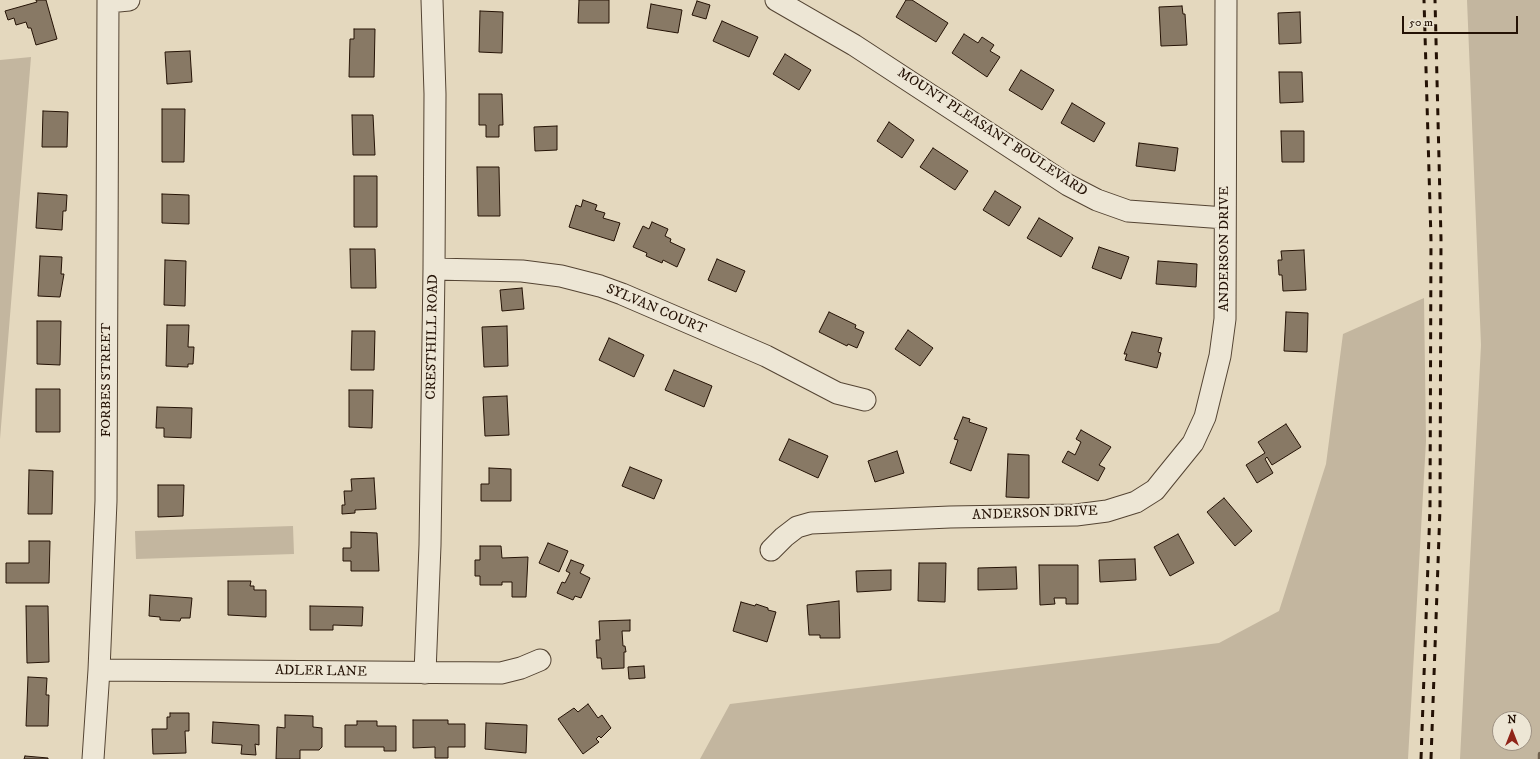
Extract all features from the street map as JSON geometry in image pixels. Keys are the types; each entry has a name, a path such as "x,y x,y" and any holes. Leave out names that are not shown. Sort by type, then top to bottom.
{"street":[{"name":"CRESTHILL ROAD","path":"425,673 430,545 434,269 435,94 432,0"},
{"name":"MOUNT PLEASANT BOULEVARD","path":"776,0 810,18 1068,185 1097,200 1128,211 1225,218"},
{"name":"ANDERSON DRIVE","path":"771,550 797,527 811,523 950,517 1076,515 1122,507 1136,502 1155,490 1192,443 1204,417 1220,356 1225,319 1226,0"},
{"name":"FORBES STREET","path":"93,759 99,670 106,501 115,1"},
{"name":"SYLVAN COURT","path":"434,269 522,271 561,276 600,286 766,356 837,393 865,400"},
{"name":"ADLER LANE","path":"99,670 501,673 521,668 540,660"}],"shaded area":[{"path":"1467,0 1540,0 1540,759 1460,759 1481,345"},
{"path":"31,57 0,439 0,60"},
{"path":"1424,298 1426,441 1408,759 700,759 730,704 1219,643 1279,611 1326,464 1343,334"},
{"path":"293,526 294,554 136,559 135,531"}],"building":[{"path":"36,0 46,0 57,39 36,45 31,28 28,28 26,22 16,25 14,18 8,20 5,11 37,2"},
{"path":"579,0 609,0 609,23 578,23"},
{"path":"906,0 912,0 948,23 936,42 896,17"},
{"path":"697,1 710,5 706,19 692,15"},
{"path":"651,4 682,10 678,33 647,28"},
{"path":"1182,6 1183,14 1185,14 1187,45 1161,46 1159,7"},
{"path":"480,11 503,12 502,53 479,52"},
{"path":"1300,12 1301,43 1279,44 1278,13"},
{"path":"722,21 758,37 749,57 713,41"},
{"path":"354,29 375,29 374,77 349,77 350,39 354,39"},
{"path":"964,34 978,43 982,37 994,45 990,51 1000,57 987,77 952,53"},
{"path":"190,51 192,82 167,84 165,52"},
{"path":"785,54 811,70 799,90 773,74"},
{"path":"1021,70 1054,90 1042,110 1009,90"},
{"path":"1279,72 1302,72 1303,102 1280,103"},
{"path":"479,94 502,94 503,125 499,125 499,137 486,137 486,125 479,125"},
{"path":"1072,103 1105,123 1094,142 1061,123"},
{"path":"162,109 185,109 184,162 162,162"},
{"path":"43,111 68,112 67,147 42,147"},
{"path":"352,115 373,115 375,155 353,155"},
{"path":"889,122 914,140 902,158 877,141"},
{"path":"557,126 557,150 535,151 534,127"},
{"path":"1281,131 1304,131 1304,162 1282,162"},
{"path":"1139,143 1178,148 1175,171 1136,166"},
{"path":"933,148 968,171 955,190 920,167"},
{"path":"477,167 499,167 500,216 478,216"},
{"path":"354,176 377,176 377,227 354,227"},
{"path":"995,191 1021,207 1009,226 983,210"},
{"path":"38,193 67,195 66,211 63,211 62,230 36,228"},
{"path":"162,194 189,195 189,224 162,223"},
{"path":"583,200 597,205 595,210 605,213 603,218 620,223 614,241 569,227 576,205 581,207"},
{"path":"1039,218 1073,238 1061,257 1027,238"},
{"path":"652,222 668,229 665,236 671,239 670,242 685,249 677,267 663,260 662,263 646,256 647,253 633,247 643,226 649,229"},
{"path":"1099,247 1129,257 1121,279 1092,268"},
{"path":"350,249 375,249 376,288 351,288"},
{"path":"1304,250 1306,290 1283,291 1282,275 1279,275 1278,260 1282,260 1281,251"},
{"path":"40,256 62,257 61,274 64,274 60,297 38,296"},
{"path":"717,259 745,271 736,292 708,280"},
{"path":"165,260 186,261 185,306 164,305"},
{"path":"1158,261 1197,264 1196,287 1156,284"},
{"path":"522,288 524,309 502,311 500,290"},
{"path":"829,312 856,325 855,328 864,332 857,348 848,344 847,346 819,332"},
{"path":"1286,312 1308,313 1307,352 1284,351"},
{"path":"37,321 61,321 60,365 37,364"},
{"path":"167,325 189,325 188,347 194,347 193,364 188,364 188,367 166,366"},
{"path":"507,326 508,366 484,367 482,327"},
{"path":"908,330 933,348 920,366 895,349"},
{"path":"352,331 375,331 374,370 351,370"},
{"path":"1132,332 1162,338 1158,352 1161,353 1157,368 1125,360 1127,354 1124,354"},
{"path":"609,338 644,355 634,377 599,360"},
{"path":"674,370 712,386 704,407 665,390"},
{"path":"36,389 60,389 60,432 36,432"},
{"path":"349,390 373,390 372,428 349,427"},
{"path":"507,396 509,435 485,436 483,397"},
{"path":"157,407 192,408 191,438 164,437 164,428 156,428"},
{"path":"963,417 970,419 969,422 987,428 971,471 950,463 958,440 954,439"},
{"path":"1286,424 1301,447 1272,465 1267,457 1265,459 1273,473 1257,483 1246,465 1265,453 1258,442"},
{"path":"1081,430 1111,447 1099,465 1105,468 1098,481 1062,462 1068,451 1075,455 1081,442 1076,439"},
{"path":"789,439 828,456 818,478 779,460"},
{"path":"897,451 904,473 875,482 868,461"},
{"path":"1008,454 1029,455 1029,498 1006,497"},
{"path":"630,467 662,480 654,499 622,486"},
{"path":"489,468 511,469 511,501 481,501 481,484 489,484"},
{"path":"29,470 53,471 52,514 28,514"},
{"path":"374,478 376,509 355,510 355,513 342,514 342,505 345,505 344,491 352,491 351,479"},
{"path":"158,485 184,485 183,516 158,517"},
{"path":"1224,498 1252,531 1235,546 1207,512"},
{"path":"351,532 377,533 379,571 351,571 351,561 343,561 343,548 351,548"},
{"path":"1178,534 1194,563 1170,576 1154,547"},
{"path":"29,541 50,541 49,583 6,583 6,563 29,563"},
{"path":"548,543 568,551 559,572 539,563"},
{"path":"480,546 501,546 502,558 528,557 526,597 512,597 512,582 502,582 502,585 480,585 480,576 475,576 475,560 480,560"},
{"path":"1135,559 1136,580 1100,582 1099,560"},
{"path":"571,560 584,565 580,573 590,578 581,598 575,596 573,600 557,593 562,582 565,583 570,573 566,571"},
{"path":"919,563 946,563 945,602 918,601"},
{"path":"1039,565 1078,565 1078,604 1066,604 1066,598 1054,598 1055,604 1040,605"},
{"path":"1016,567 1017,589 978,590 978,568"},
{"path":"891,570 891,590 857,592 856,571"},
{"path":"228,581 251,581 250,586 254,586 254,590 266,590 266,617 228,615"},
{"path":"150,595 192,598 190,618 181,618 180,621 160,620 160,617 149,616"},
{"path":"839,601 840,638 820,638 820,635 809,635 807,605"},
{"path":"741,602 755,606 756,604 776,612 767,642 733,631"},
{"path":"26,606 48,606 49,662 27,663"},
{"path":"310,606 363,607 362,626 333,625 333,630 310,630"},
{"path":"630,620 630,631 622,631 623,646 625,646 626,652 624,652 624,668 602,669 601,658 597,658 596,640 600,640 599,621"},
{"path":"644,666 645,678 629,679 628,667"},
{"path":"28,677 47,678 46,695 49,695 48,726 26,726"},
{"path":"588,704 598,718 602,715 611,728 601,738 599,736 596,739 599,742 583,754 558,719 574,708 578,712"},
{"path":"170,713 189,713 189,731 185,731 186,753 153,754 152,729 167,729 167,717 170,717"},
{"path":"285,715 313,716 313,727 322,728 322,747 319,750 300,750 300,759 276,759 277,727 285,728"},
{"path":"413,720 448,720 448,724 465,724 465,747 448,747 448,758 435,758 435,747 413,748"},
{"path":"357,721 377,721 377,726 396,726 396,751 384,751 384,747 345,747 345,725 357,725"},
{"path":"213,722 259,725 259,745 255,744 256,755 241,754 242,745 212,743"},
{"path":"486,723 527,725 526,753 485,749"},
{"path":"25,756 48,758 48,759 24,759"}],"waterway":[{"path":"1540,754 1540,759"}],"railway":[{"path":"1421,759 1430,508 1431,240 1424,0"},
{"path":"1431,759 1440,508 1441,239 1435,0"}]}
